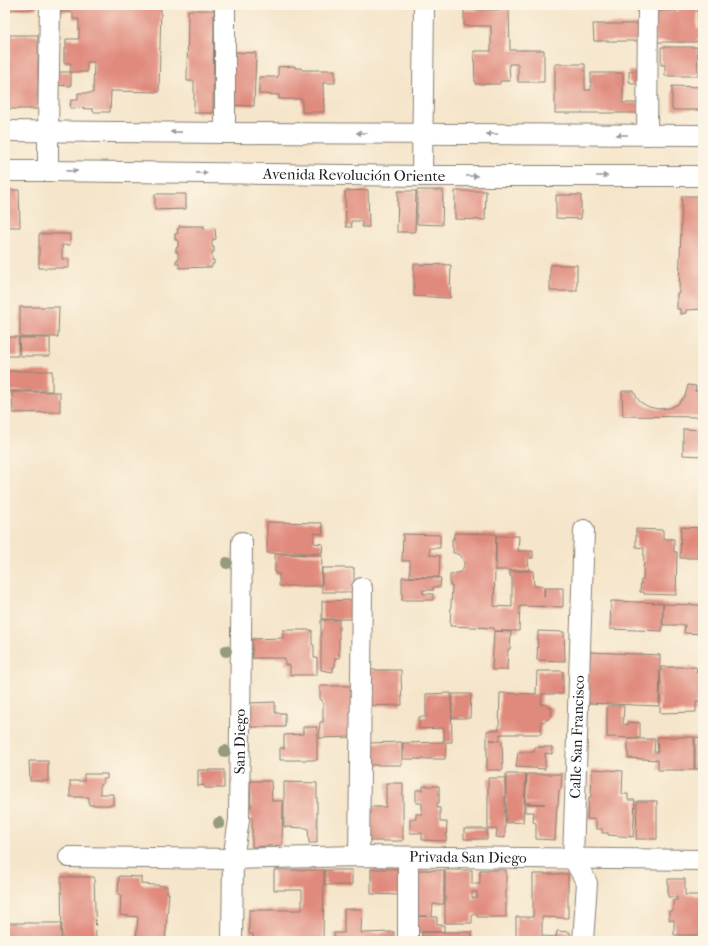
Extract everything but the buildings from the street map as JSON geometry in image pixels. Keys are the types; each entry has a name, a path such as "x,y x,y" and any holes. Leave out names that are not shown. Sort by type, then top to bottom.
{"street":[{"path":"48,171 50,5"},
{"path":"422,176 424,5"},
{"path":"647,135 648,5"},
{"path":"225,7 225,133"},
{"path":"5,130 225,133 703,135"},
{"name":"Avenida Revolución Oriente","path":"5,171 422,176 703,176"},
{"name":"Calle San Francisco","path":"573,858 584,530"},
{"name":"San Diego","path":"232,941 233,859 239,820 242,542"},
{"path":"359,856 362,588"},
{"name":"Privada San Diego","path":"69,857 233,859 359,856 703,860"},
{"path":"408,857 408,941"},
{"path":"573,858 587,883 583,941"}]}
